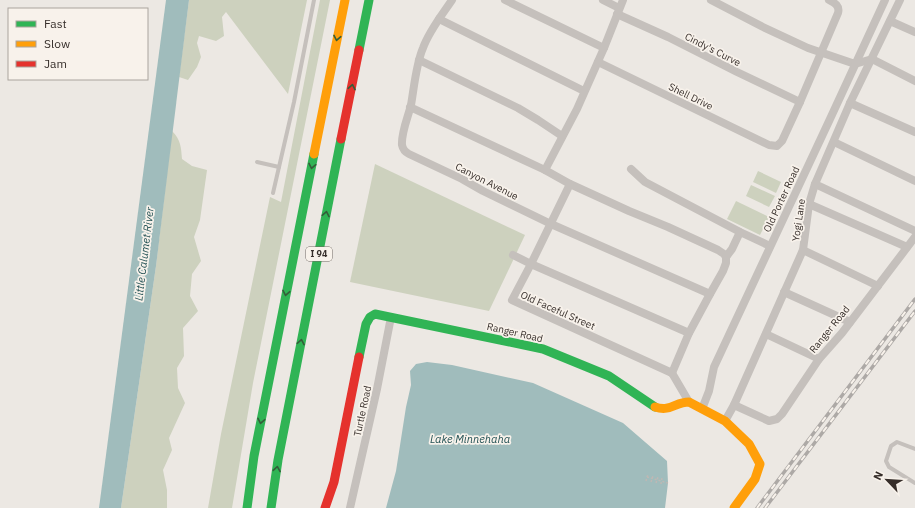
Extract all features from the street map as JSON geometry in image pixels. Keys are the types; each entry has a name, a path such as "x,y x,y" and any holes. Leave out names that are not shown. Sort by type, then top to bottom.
{"main road":[{"name":"I 94","path":"247,508 254,456 265,398 345,0"},
{"name":"I 94","path":"271,508 278,460 369,0"},
{"name":"Ranger Road","path":"326,508 334,482 366,324 370,317 375,314 521,343 543,349 609,376 656,408 666,409 684,402 689,402"},
{"path":"689,402 725,421 749,444 756,454 760,464 755,479 734,508"}],"street":[{"name":"Canyon Avenue","path":"452,0 423,47 419,60 402,141 403,148 406,152 462,179 524,212 710,294"},
{"path":"505,0 604,48"},
{"name":"Cindy's Curve","path":"604,0 618,11 737,72 800,102"},
{"path":"545,170 577,109 623,0"},
{"path":"711,0 808,48 855,64 872,59 915,81"},
{"path":"800,102 839,10 839,7 836,4 829,0"},
{"name":"Old Porter Road","path":"702,409 709,391 714,367 885,0"},
{"name":"Yogi Lane","path":"725,421 734,405 803,250 808,204 815,184 850,103 900,0"},
{"path":"439,19 584,91"},
{"path":"890,21 915,32"},
{"path":"419,60 518,108 562,136"},
{"name":"Shell Drive","path":"598,62 769,146 777,146 782,141 800,102"},
{"path":"850,103 915,132"},
{"path":"410,107 545,170 570,184 718,250 726,257"},
{"path":"834,142 915,181"},
{"path":"632,169 645,182 740,232 770,246"},
{"name":"Old Faceful Street","path":"570,184 512,300 672,373"},
{"path":"815,184 915,231"},
{"path":"808,204 907,247"},
{"path":"689,402 672,373 689,333 723,271 726,263 726,257 732,249 740,232"},
{"name":"Ranger Road","path":"734,405 769,421 777,419 782,414 819,359 850,322 915,237"},
{"path":"803,250 878,286"},
{"path":"513,255 689,333"},
{"path":"784,292 850,322"},
{"name":"Turtle Road","path":"350,508 391,317"},
{"path":"766,334 819,359"}],"lane":[{"path":"273,193 294,102 314,0"},
{"path":"258,162 279,167"},
{"path":"915,449 897,442 891,446 886,461 890,467 915,483"}],"path":[{"path":"646,481 648,474"},
{"path":"647,478 662,480 668,483"},
{"path":"656,483 657,479"},
{"path":"661,484 662,480"}],"green space":[{"path":"189,0 307,0 288,94 226,12 222,17 224,36 216,41 199,36 197,43 201,57 197,67 188,80 179,77"},
{"path":"320,0 330,0 253,383 232,508 208,508 221,434 270,197 281,202"},
{"path":"172,131 179,141 182,159 192,166 207,170 200,220 194,237 201,261 192,274 190,296 198,311 183,328 184,356 177,368 178,388 185,403 169,438 172,450 163,470 167,490 167,508 121,508 156,266"},
{"path":"375,164 525,235 489,311 350,282"},
{"path":"758,171 781,182 776,193 753,182"},
{"path":"751,185 775,196 769,207 746,196"},
{"path":"736,201 769,217 760,235 727,219"}],"water":[{"name":"Little Calumet River","path":"166,0 189,0 156,266 121,508 99,508"},
{"name":"Lake Minnehaha","path":"427,362 452,365 533,383 623,423 667,461 668,483 665,508 386,508 396,471 411,385 410,371 416,364"}],"railway":[{"path":"757,508 915,299"},
{"path":"765,508 915,311"}],"traffic: fast":[{"path":"359,50 369,0"},
{"path":"271,508 278,460 341,139"},
{"path":"247,508 254,456 314,154"},
{"path":"359,357 366,324 370,317 375,314 543,349 609,376 655,407"}],"traffic: slow":[{"path":"314,154 345,0"},
{"path":"655,407 669,408 680,403 689,402 725,421 749,444 760,464 755,479 734,508"}],"traffic: jam":[{"path":"341,139 359,50"},
{"path":"325,508 334,482 359,357"}]}
